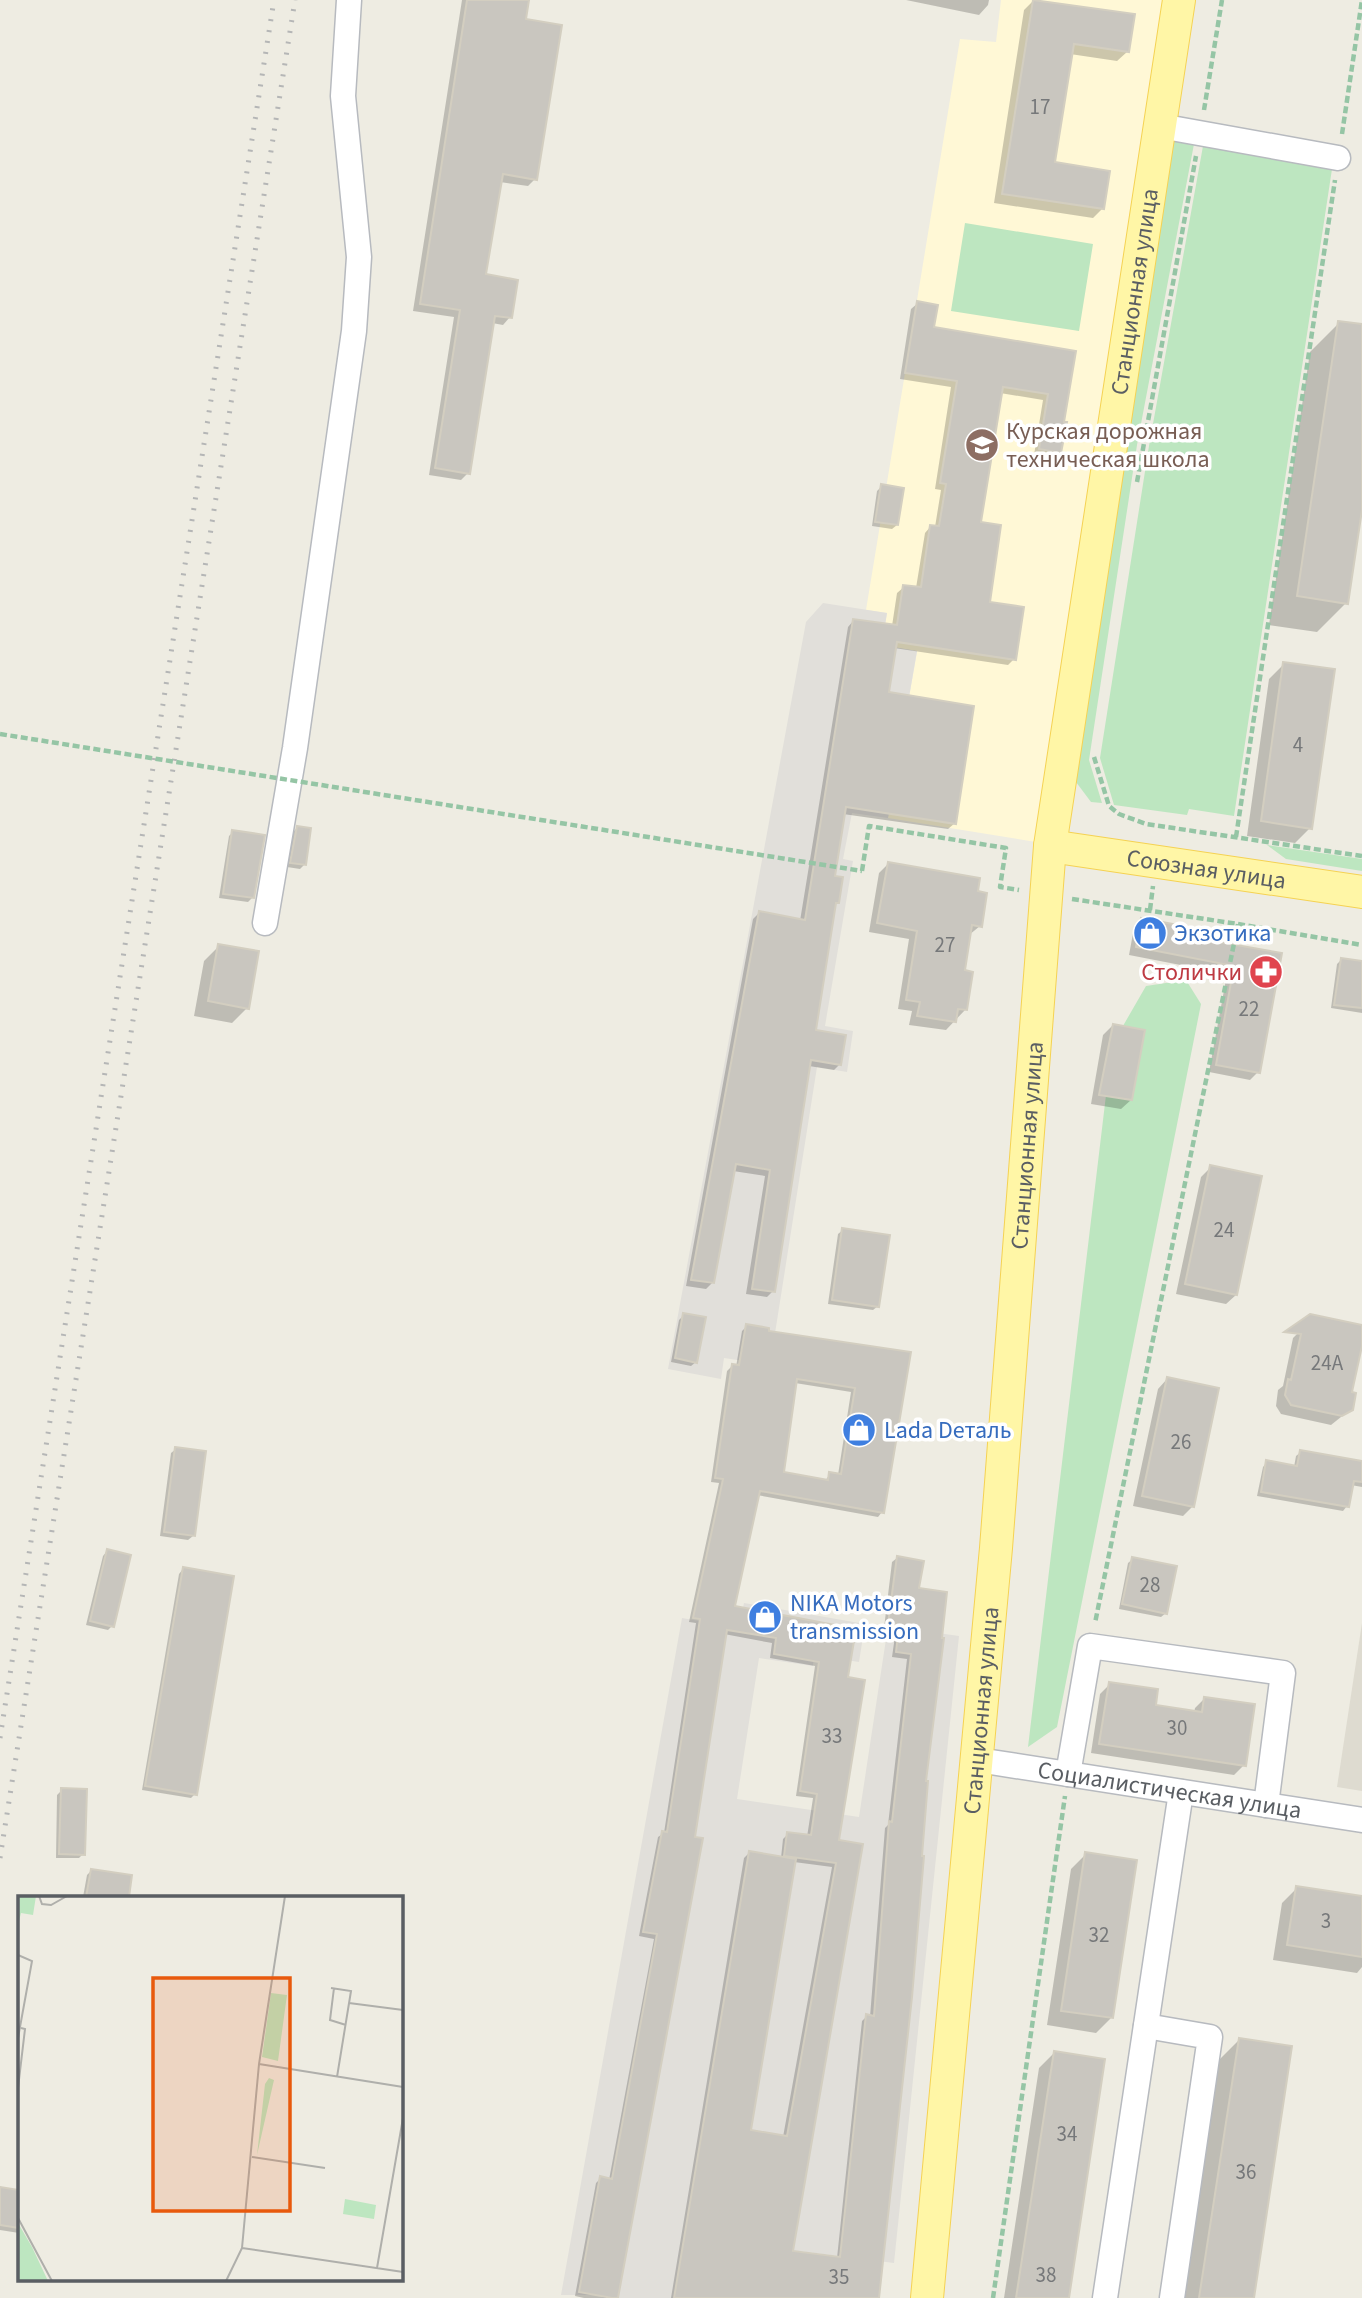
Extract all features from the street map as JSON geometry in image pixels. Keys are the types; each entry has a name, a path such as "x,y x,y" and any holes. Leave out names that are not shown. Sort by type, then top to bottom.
{"main road":[{"name":"Станционная улица","path":"927,2298 996,1548 1050,846 1179,0"},
{"name":"Союзная улица","path":"1050,846 1362,891"}],"street":[{"path":"265,923 295,748 354,331 359,257 343,96 349,0"},
{"path":"1160,126 1338,158"},
{"path":"1068,1774 1090,1646 1283,1673 1266,1805"},
{"name":"Социалистическая улица","path":"978,1760 1362,1820"},
{"path":"1105,2298 1181,1792"},
{"path":"1146,2026 1210,2037 1172,2298"}],"path":[{"path":"1136,486 1222,0"},
{"path":"1236,837 1362,0"},
{"path":"0,734 862,871 869,826 1006,848 1000,887 1362,944"},
{"path":"1096,746 1094,759 1109,806 1119,814 1146,824 1362,856"},
{"path":"1090,1646 1237,924"},
{"path":"993,2298 1068,1774"}],"shaded area":[{"path":"1001,0 1181,0 1042,843 888,818 917,652 881,646 887,613 866,610 960,39 996,42"},
{"path":"823,603 887,613 882,645 917,651 888,818 852,813 843,859 853,861 825,1026 853,1031 847,1072 817,1067 770,1365 724,1358 721,1379 668,1369 806,622"},
{"path":"744,1603 865,1624 859,1662 814,1655 813,1666 759,1658 737,1799 859,1817 888,1626 959,1636 894,2263 799,2251 793,2298 603,2298 597,2295 561,2295 682,1618 739,1628"},
{"path":"1362,1623 1362,1791 1337,1787"}],"green space":[{"path":"1173,141 1194,144 1137,445 1089,760 1102,803 1091,802 1076,782 1073,770"},
{"path":"1203,146 1332,169 1234,816 1189,809 1187,815 1114,805 1100,758 1149,446"},
{"path":"965,223 1093,244 1079,331 951,311"},
{"path":"1267,845 1362,859 1362,871 1286,859"},
{"path":"1186,980 1201,1004 1057,1727 1028,1747 1112,1045 1146,986"}],"building":[{"path":"467,0 529,0 526,19 562,25 537,180 503,174 486,274 518,280 512,318 495,316 470,474 435,468 460,310 420,304"},
{"path":"1033,0 1135,14 1129,52 1074,44 1055,162 1110,171 1104,209 1002,194"},
{"path":"917,301 938,305 934,327 1076,351 1061,453 1039,449 1048,394 1003,387 981,522 1001,525 990,602 1024,607 1016,660 897,642 889,692 974,706 956,824 846,807 835,876 843,877 839,903 836,903 816,1030 846,1035 841,1065 811,1060 775,1292 752,1289 770,1170 736,1164 714,1283 691,1280 759,911 805,920 853,619 897,625 903,585 921,587 930,525 939,526 946,484 940,483 957,381 905,373"},
{"path":"1338,321 1362,324 1362,510 1348,604 1297,596"},
{"path":"881,484 904,488 898,525 875,522"},
{"path":"1283,662 1335,669 1312,829 1261,821"},
{"path":"297,826 311,828 306,865 290,863"},
{"path":"232,830 265,835 254,898 223,894"},
{"path":"888,862 980,878 978,891 987,893 982,927 972,925 965,970 973,972 967,1010 958,1009 956,1022 917,1016 920,1002 906,1000 917,931 877,923"},
{"path":"1141,918 1221,933 1219,942 1282,953 1260,1073 1216,1065 1234,966 1136,947"},
{"path":"218,944 259,951 249,1009 208,1001"},
{"path":"1341,958 1362,961 1362,1008 1334,1005"},
{"path":"1113,1024 1145,1030 1132,1100 1099,1095"},
{"path":"1210,1165 1262,1176 1237,1295 1185,1284"},
{"path":"842,1228 890,1235 879,1307 832,1300"},
{"path":"683,1313 706,1317 697,1363 675,1358"},
{"path":"1310,1314 1362,1325 1362,1346 1352,1392 1356,1393 1353,1410 1342,1416 1291,1405 1285,1395 1301,1334 1284,1332"},
{"path":"746,1324 769,1328 769,1331 911,1352 884,1513 760,1491 735,1606 856,1629 848,1677 865,1680 839,1840 863,1844 793,2251 840,2257 866,2014 874,2016 889,1821 892,1822 911,1654 896,1652 899,1625 888,1624 897,1556 924,1561 919,1588 947,1592 926,1781 924,1856 912,1997 879,2298 674,2298 749,1851 796,1859 751,2130 787,2136 836,1863 784,1856 787,1832 811,1835 817,1794 800,1791 819,1662 774,1654 776,1638 727,1630 695,1837 703,1838 618,2298 579,2292 600,2176 612,2179 657,1934 643,1932 662,1831 667,1832 700,1619 693,1618 723,1479 715,1478 732,1364 739,1365","holes":["797,1379 855,1388 841,1474 829,1472 828,1480 784,1472"]},
{"path":"1167,1377 1219,1388 1194,1507 1142,1496"},
{"path":"175,1447 206,1451 195,1536 164,1532"},
{"path":"1300,1450 1362,1461 1362,1482 1354,1481 1349,1507 1261,1492 1266,1460 1297,1466"},
{"path":"107,1549 131,1555 114,1627 90,1621"},
{"path":"1132,1557 1177,1566 1167,1614 1122,1604"},
{"path":"183,1567 234,1576 197,1795 145,1786"},
{"path":"1109,1682 1158,1689 1156,1705 1202,1712 1204,1697 1255,1704 1246,1766 1099,1744"},
{"path":"61,1788 87,1789 85,1855 59,1854"},
{"path":"1085,1852 1137,1860 1113,2018 1061,2011"},
{"path":"91,1869 132,1875 129,1896 86,1896"},
{"path":"1296,1886 1362,1896 1362,1957 1287,1945"},
{"path":"1239,2038 1292,2046 1254,2298 1199,2298"},
{"path":"1054,2051 1105,2059 1069,2298 1016,2298"},
{"path":"0,2187 18,2190 18,2228 0,2225"}],"railway":[{"path":"0,1738 274,0"},
{"path":"0,1858 295,0"}],"place":[{"name":"Курская дорожная техническая школа","path":"982,445"},
{"name":"Экзотика","path":"1150,933"},
{"name":"Столички","path":"1266,972"},
{"name":"Lada Dеталь","path":"859,1430"},
{"name":"NIKA Motors transmission","path":"765,1617"}]}
